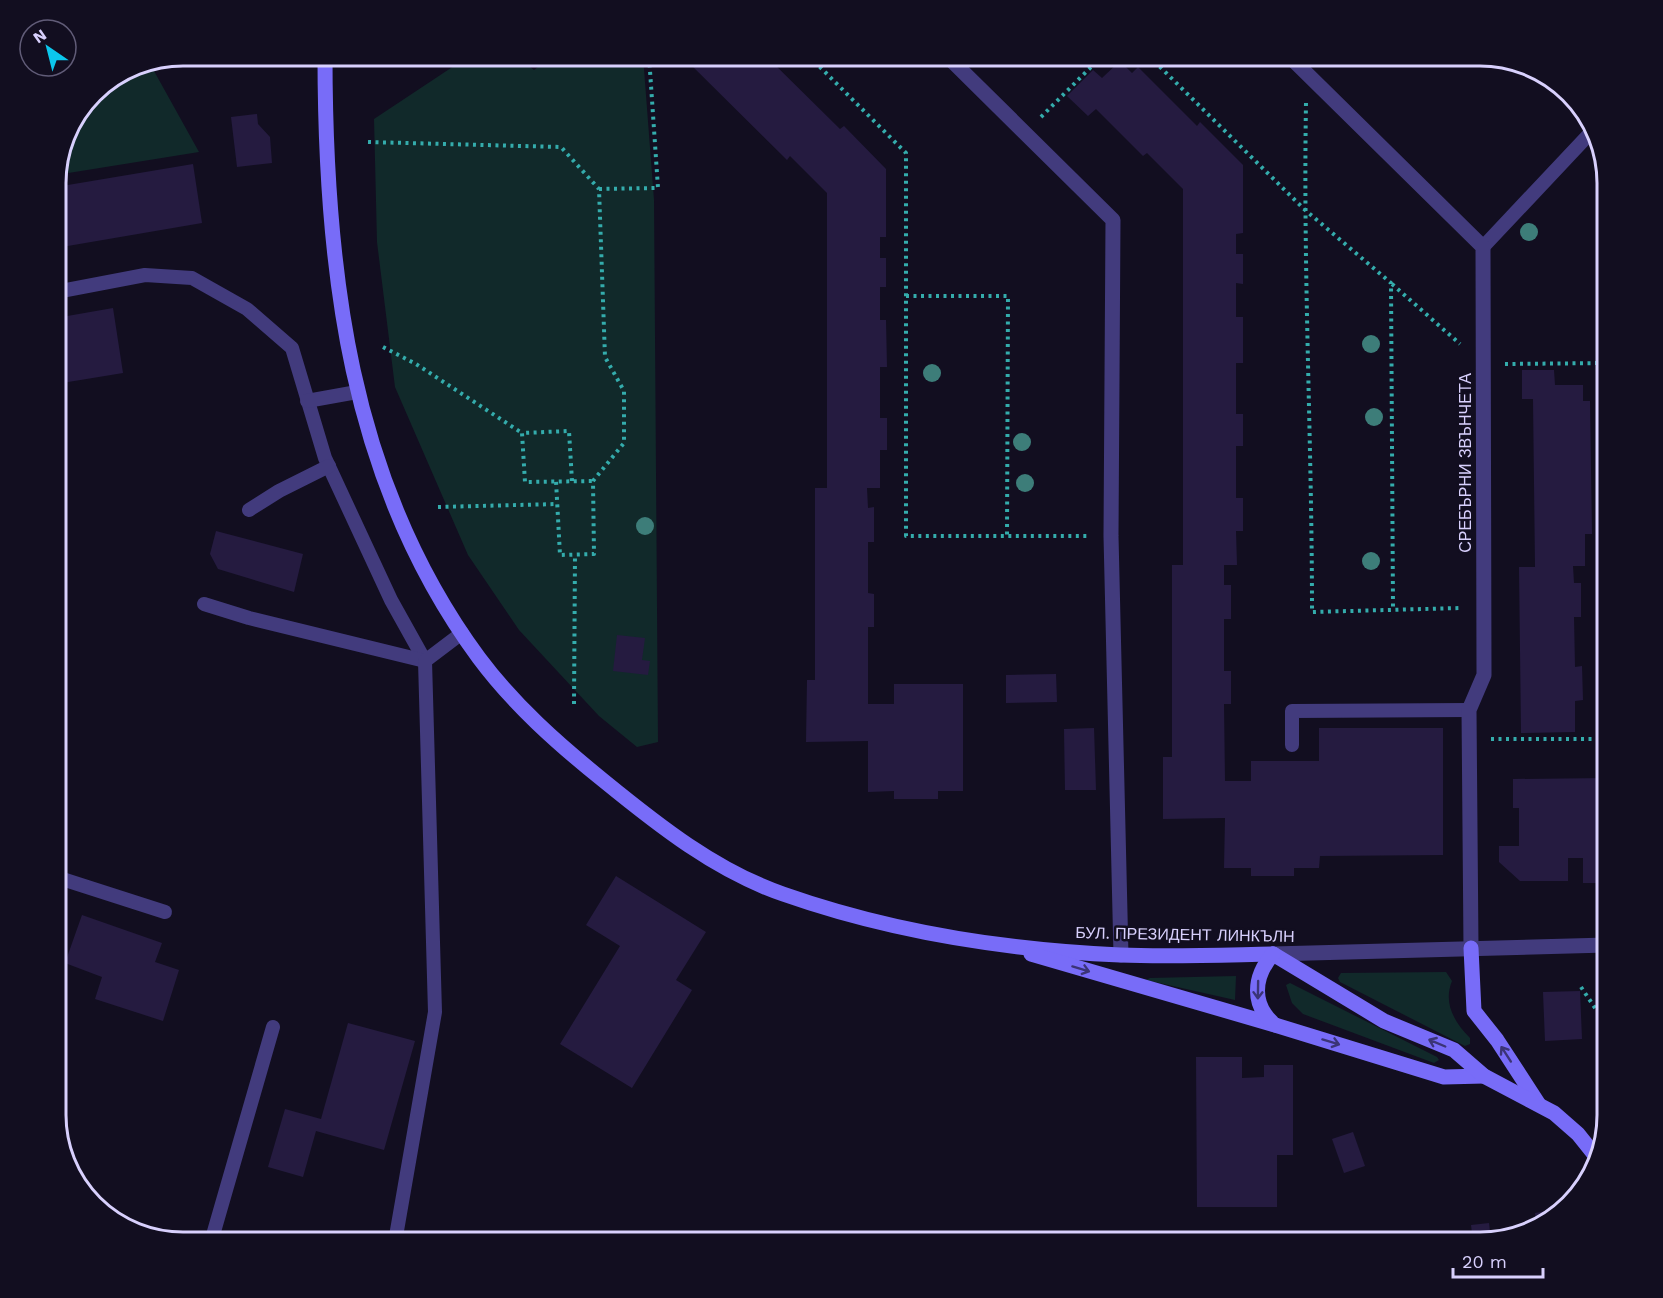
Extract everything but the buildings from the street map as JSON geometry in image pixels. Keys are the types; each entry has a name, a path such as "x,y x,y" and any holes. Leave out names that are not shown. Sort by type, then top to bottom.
{"street":[{"name":"БУЛ. ПРЕЗИДЕНТ ЛИНКЪЛН","path":"325,66 326,158 335,263 357,392 373,453 396,512 423,570 480,660 538,725 647,816 690,846 737,873 780,893 832,910 908,928 1005,946 1121,955 1273,954 1597,945"},
{"path":"957,66 1113,220 1112,536 1121,955"},
{"path":"1300,66 1483,247"},
{"name":"СРЕБЪРНИ ЗВЪНЧЕТА","path":"1471,948 1469,711 1484,675 1483,247"},
{"path":"1005,946 1275,1024 1444,1077 1484,1076"},
{"path":"1471,948 1474,1011 1497,1040 1538,1103"},
{"path":"1275,1024 1266,1017 1257,996 1261,972 1273,954 1384,1021 1454,1050 1484,1076 1538,1103 1578,1134 1592,1151"}],"lane":[{"path":"1483,247 1587,136"},
{"path":"66,290 145,275 192,278 247,309 292,348 329,466 391,600 425,661 435,1012 397,1232"},
{"path":"307,401 357,392"},
{"path":"249,510 279,491 329,466"},
{"path":"204,604 249,618 425,661"},
{"path":"425,661 462,633"},
{"path":"1292,745 1292,711 1469,711"},
{"path":"66,880 165,912"},
{"path":"214,1232 273,1027"}],"path":[{"path":"599,189 658,188 650,66"},
{"path":"818,66 906,153 906,536 1112,536"},
{"path":"1025,133 1092,66"},
{"path":"1159,66 1304,210 1391,283 1393,608"},
{"path":"1306,72 1304,210 1312,471 1312,612 1393,608 1484,608"},
{"path":"368,141 561,147 599,189 605,357 624,391 624,443 593,481 594,554 560,555 556,481"},
{"path":"906,296 1008,296 1008,536"},
{"path":"383,347 416,364 522,433 569,431 572,481"},
{"path":"522,433 525,482 593,481"},
{"path":"438,507 558,504"},
{"path":"574,704 575,555"},
{"path":"1468,739 1597,739"},
{"path":"1581,987 1597,1011"}],"green space":[{"path":"454,66 529,66 534,70 539,66 644,66 654,200 658,742 637,747 599,716 519,630 468,555 395,387 377,242 374,119"},
{"path":"153,70 199,152 66,173 70,152 78,131 100,100 131,78"},
{"path":"1446,972 1452,981 1449,997 1452,1012 1470,1038 1470,1044 1465,1046 1340,982 1338,978 1341,973"},
{"path":"1236,976 1235,1000 1146,980 1150,978"},
{"path":"1290,983 1439,1060 1434,1063 1303,1014 1292,1003 1286,985"}]}
